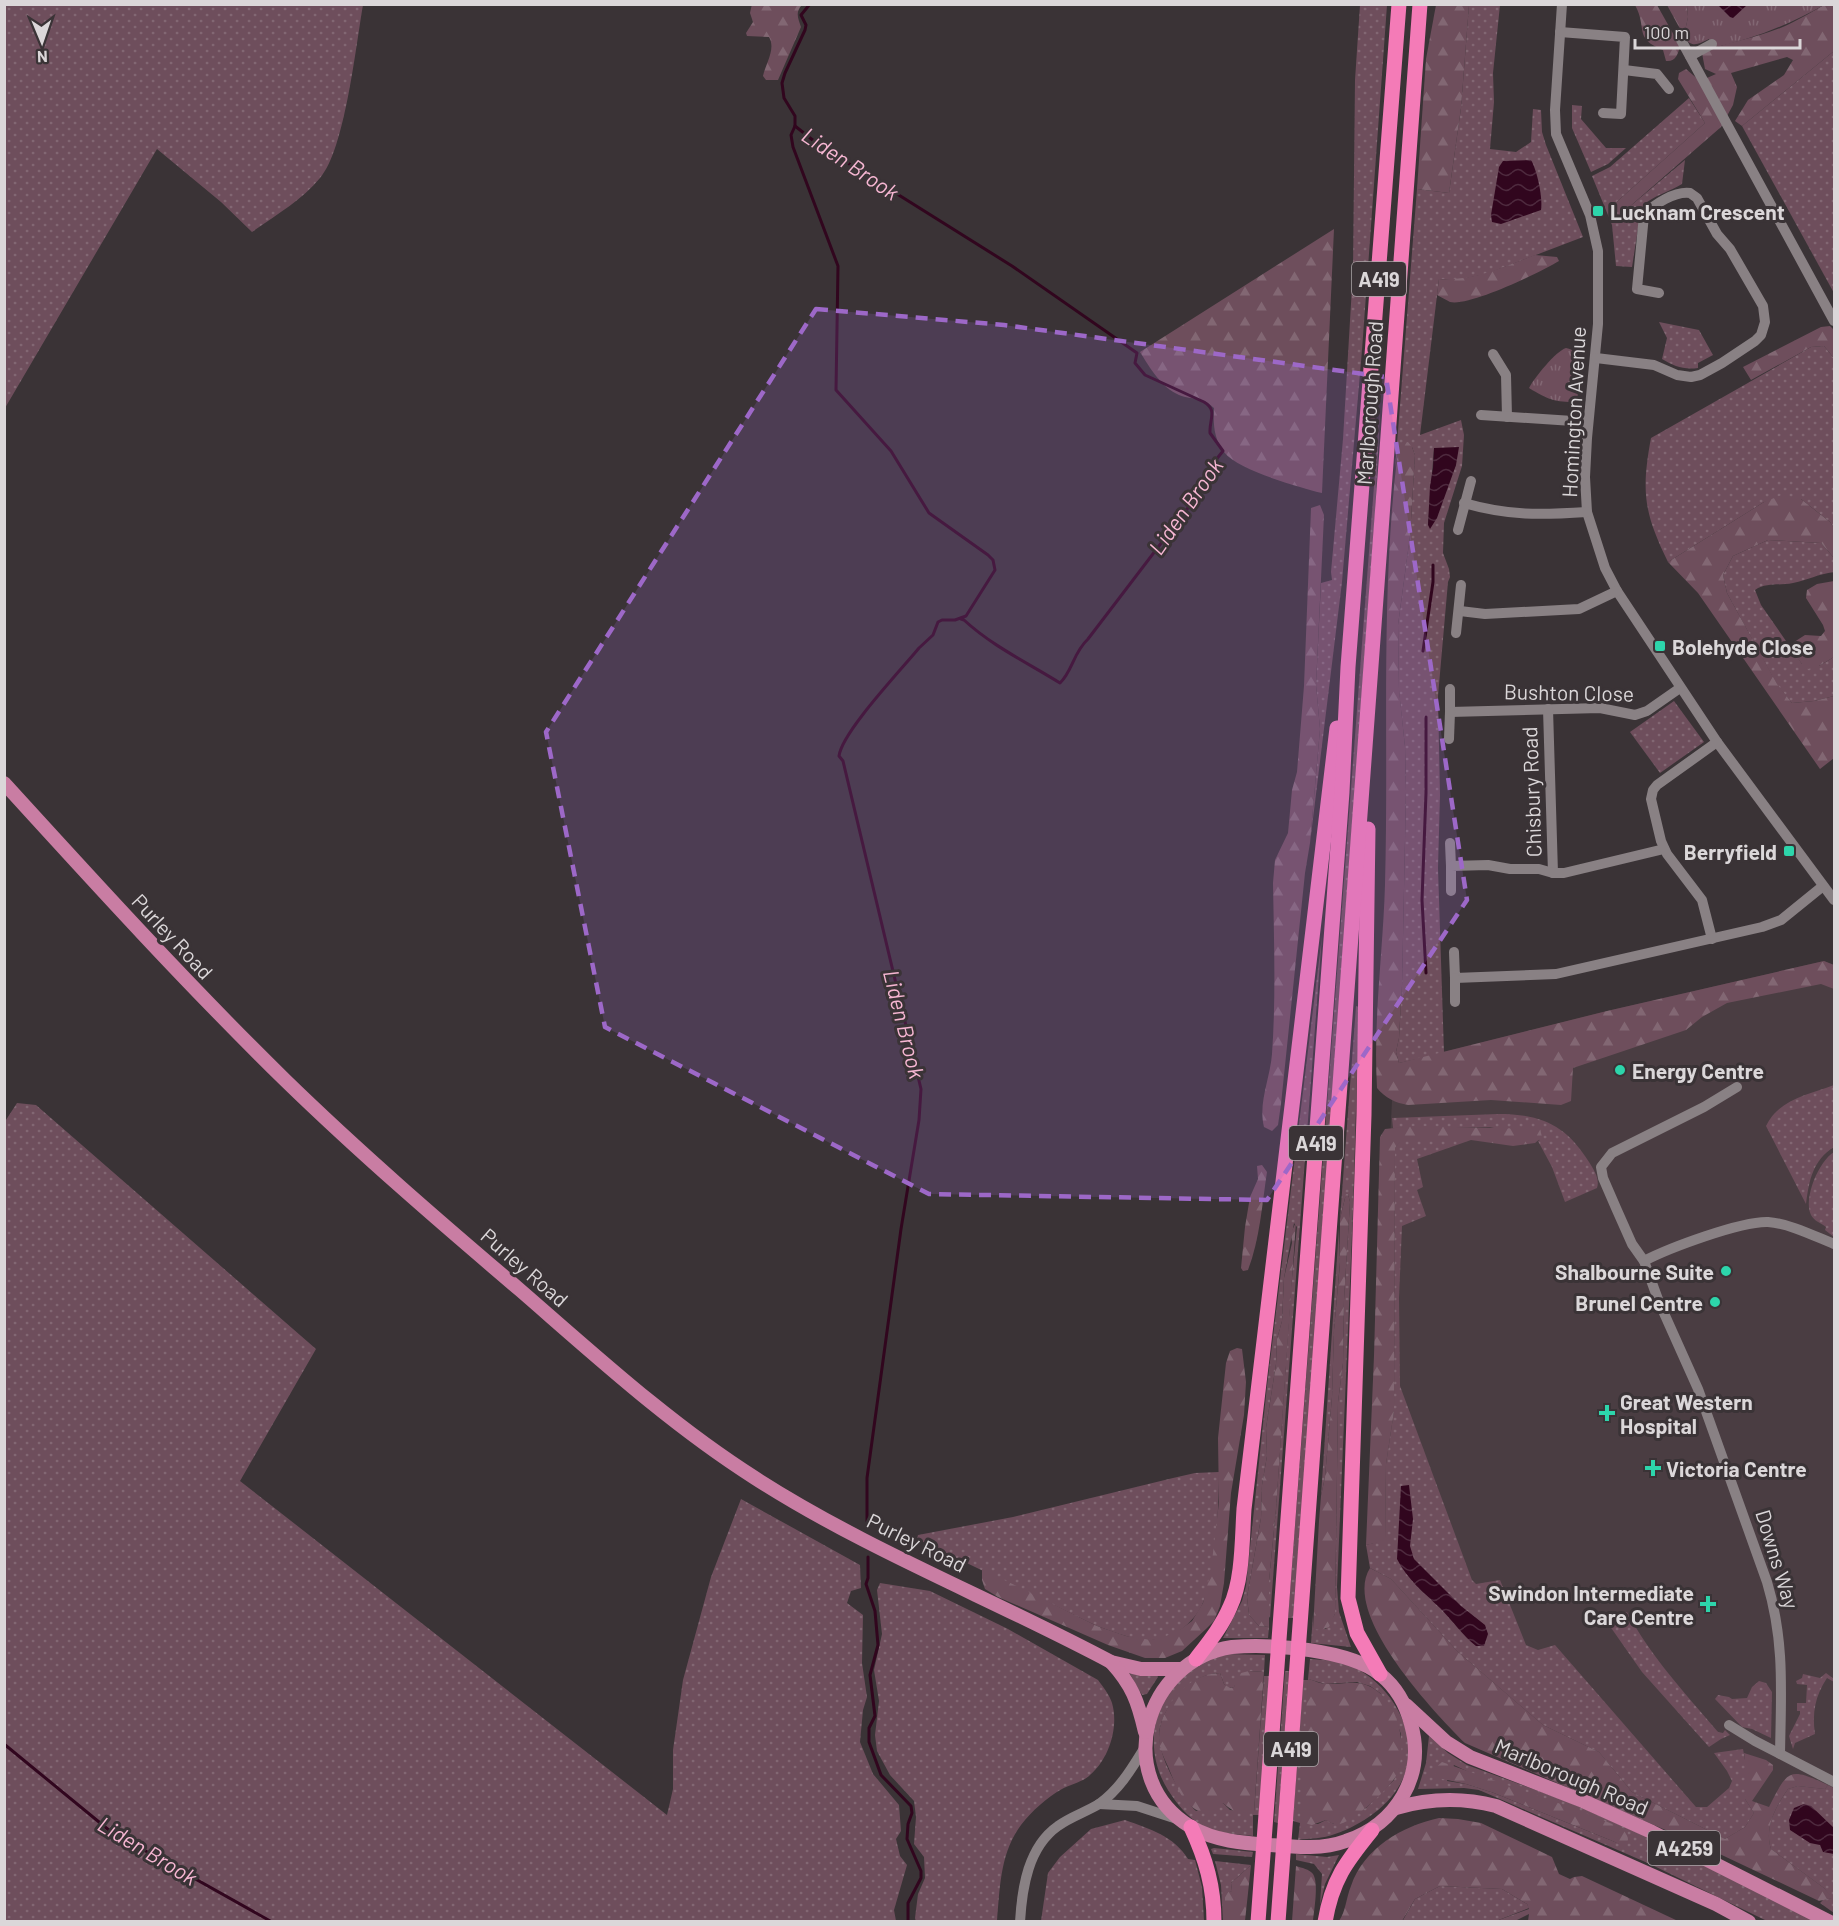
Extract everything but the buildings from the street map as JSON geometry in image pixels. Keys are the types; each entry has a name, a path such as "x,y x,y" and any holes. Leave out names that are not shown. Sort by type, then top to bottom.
{"highway":[{"name":"Marlborough Road","path":"1348,667 1399,4"},
{"name":"Marlborough Road","path":"1369,697 1420,4"},
{"name":"A419","path":"1258,1922 1341,816 1348,667"},
{"name":"A419","path":"1196,1659 1225,1618 1237,1587 1244,1509 1336,738 1348,667"},
{"name":"A419","path":"1278,1922 1369,697"},
{"name":"A419","path":"1369,697 1364,1115 1348,1598 1357,1633 1380,1674"},
{"path":"1187,1824 1204,1857 1210,1876 1214,1922"},
{"path":"1325,1922 1330,1897 1341,1870 1372,1830"}],"main road":[{"name":"Purley Road","path":"4,783 139,931 287,1082 407,1193 672,1419 708,1447 755,1479 834,1524 1111,1662 1141,1669 1181,1669"},
{"path":"1145,1741 1149,1717 1160,1695 1181,1669 1196,1659 1222,1648 1268,1647 1330,1653 1352,1659 1380,1674"},
{"name":"Purley Road","path":"1111,1662 1133,1690 1145,1741 1149,1773 1156,1790 1166,1804 1187,1824"},
{"name":"Marlborough Road","path":"1380,1674 1405,1703 1446,1742 1470,1757 1603,1810 1830,1922"},
{"path":"1187,1824 1204,1834 1222,1840 1298,1846 1334,1845 1372,1830 1396,1808 1411,1777 1416,1755 1414,1734 1405,1703"},
{"name":"A4259","path":"1396,1808 1425,1800 1446,1799 1496,1806 1716,1904 1749,1922"}],"street":[{"name":"Homington Avenue","path":"1562,4 1555,110 1556,134 1590,215 1597,239 1599,306 1596,358 1588,422 1587,512 1605,568 1617,591 1717,742 1834,900"},
{"path":"1560,32 1625,37 1621,114 1603,113"},
{"path":"1680,38 1834,321"},
{"path":"1690,56 1712,44"},
{"path":"1624,70 1656,74 1670,89"},
{"path":"1596,358 1654,365 1684,377 1695,376 1706,372 1755,341 1763,330 1765,312 1752,285 1730,249 1717,234 1697,198 1690,193 1677,194 1644,215 1637,289 1659,293"},
{"path":"1493,354 1506,375 1507,417"},
{"path":"1481,415 1588,422"},
{"path":"1458,530 1471,481"},
{"path":"1464,503 1520,515 1587,512"},
{"path":"1456,633 1461,585"},
{"path":"1460,611 1485,614 1579,609 1617,591"},
{"name":"Bushton Close","path":"1450,712 1600,708 1630,715 1640,714 1680,688"},
{"path":"1449,689 1449,739"},
{"name":"Chisbury Road","path":"1548,709 1553,873"},
{"path":"1712,939 1702,900 1664,849 1652,803 1653,790 1657,785 1717,742"},
{"path":"1450,843 1451,891"},
{"path":"1451,866 1488,865 1564,873 1664,849"},
{"path":"1455,978 1556,974 1712,939 1781,920 1823,886"},
{"path":"1454,952 1455,1002"},
{"name":"Downs Way","path":"1737,1087 1704,1107 1612,1153 1601,1167 1603,1178 1632,1244 1644,1261 1659,1302 1709,1415 1773,1603 1780,1641 1782,1672 1780,1754"},
{"path":"1644,1261 1692,1242 1756,1223 1783,1225 1834,1245"},
{"path":"1729,1725 1834,1782"},
{"path":"1020,1922 1025,1881 1038,1848 1058,1826 1098,1804 1125,1780 1145,1741"},
{"path":"1098,1804 1137,1806 1187,1824"}],"highlighted area":[{"path":"816,309 1004,325 1386,377 1467,900 1267,1200 929,1194 605,1027 546,732"}],"shaded area":[{"name":"Great Western Hospital","path":"1824,961 1834,965 1834,1913 1822,1900 1806,1891 1482,1745 1374,1604 1386,1223 1392,1100 1396,1090 1399,1063 1607,1011"}],"green space":[{"path":"5,4 363,5 343,121 329,164 313,186 252,232 221,202 157,149 5,408"},
{"path":"752,4 802,5 798,13 801,27 778,80 766,80 763,76 771,51 769,37 747,36 746,33 753,22 750,13"},
{"path":"1360,5 1387,5 1362,350 1342,582 1310,843 1320,729 1316,685 1321,583 1332,580 1343,439 1353,270 1355,80"},
{"path":"1436,5 1469,5 1461,108 1449,193 1417,189 1426,59"},
{"path":"1469,5 1500,5 1493,73 1494,102 1490,149 1516,152 1531,142 1533,109 1541,110 1542,132 1546,145 1583,237 1486,274 1457,280 1439,279 1420,435 1461,420 1464,435 1462,466 1444,523 1443,553 1450,577 1438,696 1440,795 1438,868 1444,1053 1399,1063 1396,1052 1402,986 1406,791 1405,747 1399,691 1398,625 1410,536 1415,455 1412,447 1398,450 1395,469 1417,189 1449,193 1461,108","holes":["1434,448 1456,465 1428,525"]},
{"path":"1635,5 1657,5 1680,46 1674,59 1666,61 1663,50 1644,37"},
{"path":"1667,5 1687,5 1688,17 1684,36"},
{"path":"1687,5 1824,5 1770,31 1713,48 1709,39 1692,44 1684,36 1688,17"},
{"path":"1824,5 1834,5 1834,51 1742,126 1735,121 1748,100 1784,75 1793,60 1787,57 1731,73 1737,87 1733,105 1721,127 1628,208 1618,211 1611,207 1705,123 1678,79 1679,73 1686,69 1700,81 1716,74 1705,69 1702,53 1776,30"},
{"path":"1834,51 1834,293 1742,126"},
{"path":"1689,98 1705,123 1611,207 1628,208 1685,160 1682,184 1647,202 1647,208 1640,216 1632,267 1616,266 1612,225 1592,176 1610,167"},
{"path":"1572,105 1582,106 1581,119 1606,148 1626,148 1608,164 1591,172 1572,128"},
{"path":"1334,229 1322,493 1256,472 1232,459 1224,452 1216,437 1214,408 1205,401 1184,397 1173,392 1156,376 1140,352"},
{"path":"1535,255 1557,257 1559,261 1522,280 1473,299 1450,302 1437,295 1439,279 1476,275"},
{"path":"1659,322 1699,330 1713,355 1698,363 1698,368 1679,367 1662,359 1667,338"},
{"path":"1830,326 1834,330 1834,357 1824,346 1811,347 1751,380 1743,367 1821,327"},
{"path":"1824,346 1834,357 1834,528 1830,522 1801,499 1764,502 1668,562 1654,530 1647,502 1646,473 1651,438 1811,347"},
{"path":"1566,348 1576,352 1581,362 1577,402 1552,400 1529,388 1546,365"},
{"path":"1380,407 1375,515 1294,1618 1288,1618"},
{"path":"1408,442 1415,455 1410,536 1398,625 1399,689 1405,747 1406,791 1402,986 1396,1052 1399,1063 1607,1011 1824,961 1834,965 1834,989 1821,984 1727,1003 1702,1017 1686,1030 1573,1068 1571,1101 1561,1105 1491,1100 1408,1105 1391,1099 1377,1088 1377,1012 1385,885 1389,558 1398,450 1401,443"},
{"path":"1782,495 1801,499 1830,522 1834,528 1834,558 1821,543 1768,540 1733,556 1723,575 1727,593 1777,684 1792,703 1834,696 1834,758 1820,769 1698,593 1668,562 1764,502"},
{"path":"1320,505 1324,515 1316,685 1320,729 1310,843 1281,1104 1278,1125 1272,1131 1264,1127 1262,1109 1271,1063 1273,1033 1273,883 1275,860 1288,833 1292,790 1297,772 1304,686 1311,508"},
{"path":"1768,540 1821,543 1834,558 1834,572 1793,583 1764,586 1755,590 1761,605 1802,664 1819,666 1834,657 1834,696 1792,703 1777,685 1727,593 1723,575 1733,556"},
{"path":"1834,581 1834,657 1819,666 1808,669 1788,646 1805,635 1821,636 1825,631 1806,598 1807,590 1817,584"},
{"path":"1674,701 1704,742 1660,773 1630,732"},
{"path":"1322,936 1270,1618 1268,1613 1269,1581 1297,1227 1294,1223 1284,1278 1282,1321 1277,1339 1276,1364 1266,1428 1267,1456 1262,1485 1261,1518 1247,1597 1249,1615 1259,1626 1269,1627 1268,1638 1223,1638 1242,1601 1246,1586 1267,1386"},
{"path":"1356,1006 1359,1007 1353,1211 1337,1587 1339,1612 1351,1647 1311,1643 1313,1615 1313,1629 1326,1629 1335,1614 1338,1402 1343,1363 1350,1202 1348,1194 1340,1219"},
{"path":"1834,1085 1834,1147 1821,1158 1813,1171 1806,1204 1766,1126 1778,1110 1786,1104"},
{"path":"17,1103 36,1105 316,1349 240,1481 667,1815 673,1789 673,1750 683,1680 711,1577 741,1499 860,1565 861,1588 851,1591 847,1603 863,1615 862,1663 867,1697 863,1710 860,1742 873,1774 899,1805 901,1831 896,1839 900,1856 907,1865 894,1910 896,1921 5,1921 4,1123"},
{"path":"1498,1114 1540,1119 1561,1131 1580,1149 1595,1171 1597,1188 1565,1202 1552,1167 1538,1141 1540,1140 1490,1127 1393,1128 1392,1118"},
{"path":"1415,1126 1540,1129 1542,1137 1535,1143 1513,1146 1471,1140 1402,1140 1395,1148 1394,1411 1386,1464 1385,1541 1366,1545 1380,1137 1385,1129"},
{"path":"1401,1140 1471,1140 1417,1159 1423,1187 1417,1190 1426,1216 1402,1226 1399,1298 1400,1386 1472,1580 1476,1584 1500,1580 1526,1645 1538,1650 1555,1645 1696,1807 1707,1807 1729,1788 1732,1781 1714,1753 1743,1749 1745,1799 1754,1813 1745,1827 1725,1839 1632,1792 1599,1752 1543,1725 1458,1652 1391,1579 1370,1568 1366,1545 1385,1540 1386,1464 1394,1411 1395,1148"},
{"path":"1834,1152 1834,1237 1825,1230 1826,1227 1812,1217 1809,1199 1818,1171"},
{"path":"1262,1165 1267,1172 1258,1234 1248,1270 1243,1271 1241,1268 1250,1197 1258,1179 1257,1166"},
{"path":"1346,1194 1350,1202 1343,1363 1338,1402 1335,1614 1329,1627 1321,1630 1313,1629 1319,1521 1332,1397 1334,1330 1340,1263 1340,1219"},
{"path":"1296,1222 1269,1581 1269,1627 1259,1626 1249,1615 1247,1597 1261,1518 1262,1485 1267,1456 1266,1428 1276,1364 1277,1339 1282,1321 1284,1278 1292,1243 1291,1233"},
{"path":"1339,1228 1340,1262 1334,1330 1332,1397 1325,1477 1321,1496"},
{"path":"1237,1348 1242,1349 1246,1382 1244,1415 1231,1493 1220,1606 1214,1621 1206,1629 1182,1651 1165,1658 1145,1658 1108,1645 998,1597 985,1589 982,1569 1097,1626 1126,1636 1151,1640 1164,1637 1192,1621 1203,1603 1211,1570 1219,1502 1218,1438 1226,1363 1230,1351"},
{"path":"1219,1472 1216,1540 1207,1592 1198,1612 1188,1624 1174,1634 1159,1639 1137,1639 1097,1626 917,1539 918,1535 1013,1517 1195,1473"},
{"path":"1370,1568 1391,1579 1458,1652 1543,1725 1599,1752 1632,1792 1725,1839 1745,1827 1754,1813 1745,1799 1744,1753 1766,1760 1773,1765 1773,1770 1752,1801 1769,1807 1781,1785 1791,1775 1805,1775 1828,1785 1825,1789 1798,1786 1788,1789 1772,1818 1769,1841 1771,1849 1824,1888 1833,1898 1819,1901 1707,1848 1465,1743 1414,1686 1379,1635 1368,1610 1364,1587"},
{"path":"880,1583 930,1591 1008,1629 1098,1680 1112,1703 1114,1722 1111,1742 1097,1768 1084,1779 1062,1789 1045,1801 1025,1820 1014,1836 1002,1871 997,1921 916,1922 918,1894 925,1878 924,1857 914,1844 916,1817 914,1801 890,1775 877,1751 875,1735 879,1701 874,1670 882,1634 877,1590"},
{"path":"1627,1612 1647,1644 1681,1689 1718,1732 1723,1733 1725,1730 1730,1735 1709,1747 1642,1672 1607,1622 1609,1618"},
{"path":"1227,1654 1265,1655 1264,1672 1249,1671 1234,1687 1229,1688 1224,1684 1220,1673 1205,1676 1191,1684 1174,1699 1167,1709 1160,1727 1160,1742 1171,1775 1183,1796 1196,1811 1223,1803 1230,1810 1254,1812 1264,1676 1270,1676 1260,1815 1253,1815 1253,1836 1215,1831 1192,1819 1168,1790 1159,1772 1155,1754 1154,1736 1157,1718 1174,1685 1205,1661"},
{"path":"1310,1659 1347,1664 1376,1682 1398,1709 1405,1725 1408,1759 1399,1786 1376,1812 1356,1825 1335,1834 1298,1840 1300,1823 1293,1821 1303,1680 1308,1680 1307,1824 1318,1824 1326,1820 1334,1824 1366,1808 1394,1780 1399,1766 1401,1734 1391,1708 1380,1693 1370,1686 1357,1682 1325,1684 1308,1679"},
{"path":"1249,1671 1264,1672 1254,1812 1234,1811 1223,1803 1214,1814 1205,1813 1190,1806 1180,1793 1160,1747 1160,1727 1164,1715 1177,1694 1197,1679 1220,1673 1224,1684 1230,1688 1234,1687 1237,1674"},
{"path":"1285,1671 1289,1671 1278,1823 1274,1822"},
{"path":"1826,1673 1834,1679 1834,1682 1827,1678 1817,1698 1814,1712 1815,1734 1795,1743 1793,1749 1789,1736 1800,1714 1800,1711 1797,1711 1797,1703 1806,1703 1807,1685 1797,1684 1796,1681 1802,1678 1803,1674 1820,1678"},
{"path":"1130,1674 1157,1675 1158,1677 1147,1694 1142,1695"},
{"path":"1308,1679 1324,1684 1354,1683 1371,1687 1388,1703 1399,1726 1402,1751 1394,1780 1362,1811 1338,1824 1326,1820 1312,1825 1300,1822"},
{"path":"1759,1681 1766,1683 1772,1692 1771,1738 1742,1727 1715,1699 1718,1695 1732,1699 1747,1698 1752,1687"},
{"path":"1429,1736 1448,1753 1467,1765 1566,1801 1647,1837 1816,1921 1767,1921 1650,1864 1479,1790 1418,1789 1426,1763","holes":["1454,1765 1620,1844 1494,1793 1447,1781"]},
{"path":"1442,1762 1578,1810 1627,1830 1628,1840 1620,1844 1494,1793 1438,1778 1433,1770"},
{"path":"1828,1785 1834,1788 1834,1913 1820,1903 1832,1898 1824,1888 1771,1849 1769,1841 1772,1818 1788,1789 1798,1786 1825,1789"},
{"path":"1439,1818 1481,1823 1552,1857 1559,1874 1570,1879 1582,1876 1678,1921 1528,1921 1529,1914 1515,1921 1496,1921 1529,1909 1527,1904 1502,1889 1440,1886 1415,1899 1402,1921 1339,1921 1357,1872 1365,1860 1398,1833"},
{"path":"1125,1820 1161,1834 1176,1844 1188,1859 1195,1860 1202,1887 1204,1921 1041,1921 1048,1873 1060,1857 1091,1829"},
{"path":"1211,1849 1253,1852 1252,1857 1213,1854"},
{"path":"1296,1854 1327,1857 1339,1855 1325,1884 1320,1905 1322,1874 1314,1864 1296,1860"},
{"path":"1215,1861 1251,1865 1231,1883 1232,1891 1225,1894 1225,1921 1223,1921 1221,1885"},
{"path":"1251,1865 1245,1921 1225,1921 1225,1893 1232,1891 1231,1883"},
{"path":"1296,1866 1310,1871 1315,1878 1316,1897 1313,1921 1292,1921"},
{"path":"1440,1886 1502,1889 1527,1904 1529,1908 1496,1921 1402,1922 1415,1899"}],"water":[{"path":"1718,5 1747,5 1733,18"},
{"path":"1531,160 1539,184 1541,210 1501,224 1492,222 1491,215 1499,167 1503,161"},
{"path":"1459,447 1456,465 1437,518 1430,529 1428,525 1434,448"},
{"path":"1409,1485 1413,1519 1410,1546 1414,1559 1461,1606 1485,1625 1488,1634 1484,1646 1476,1646 1466,1637 1411,1579 1397,1559 1401,1486"},
{"path":"1804,1804 1811,1806 1834,1828 1834,1854 1823,1852 1820,1845 1810,1843 1790,1830 1789,1820 1794,1808"}],"waterway":[{"name":"Liden Brook","path":"810,4 801,15 806,25 805,30 782,83 784,98 795,116 795,126 791,135 793,147 838,266 836,390 891,451 929,513 988,555 993,560 995,570 966,616 938,622 933,635 919,648 861,717 850,732 839,756 843,761 921,1089 919,1120 901,1229 867,1478 867,1521"},
{"name":"Liden Brook","path":"795,126 819,145 1012,266 1137,353 1135,363 1145,375 1204,402 1211,408 1210,433 1223,451 1207,471 1191,504 1083,644 1068,673 1060,683 998,646 961,619"},
{"path":"1423,651 1433,582 1433,565"},
{"path":"1426,717 1422,900 1426,973"},
{"name":"Liden Brook","path":"868,1557 866,1584 875,1611 878,1645 870,1675 875,1716 869,1728 869,1742 881,1775 911,1806 912,1813 908,1824 907,1839 921,1871 921,1878 908,1903 908,1922"},
{"name":"Liden Brook","path":"4,1744 110,1831 272,1922"}],"place":[{"name":"Lucknam Crescent","path":"1598,211"},
{"name":"Bolehyde Close","path":"1660,646"},
{"name":"Berryfield","path":"1789,851"},
{"name":"Energy Centre","path":"1620,1070"},
{"name":"Shalbourne Suite","path":"1726,1271"},
{"name":"Brunel Centre","path":"1715,1302"},
{"name":"Great Western Hospital","path":"1607,1413"},
{"name":"Victoria Centre","path":"1653,1468"},
{"name":"Swindon Intermediate Care Centre","path":"1708,1604"}]}
